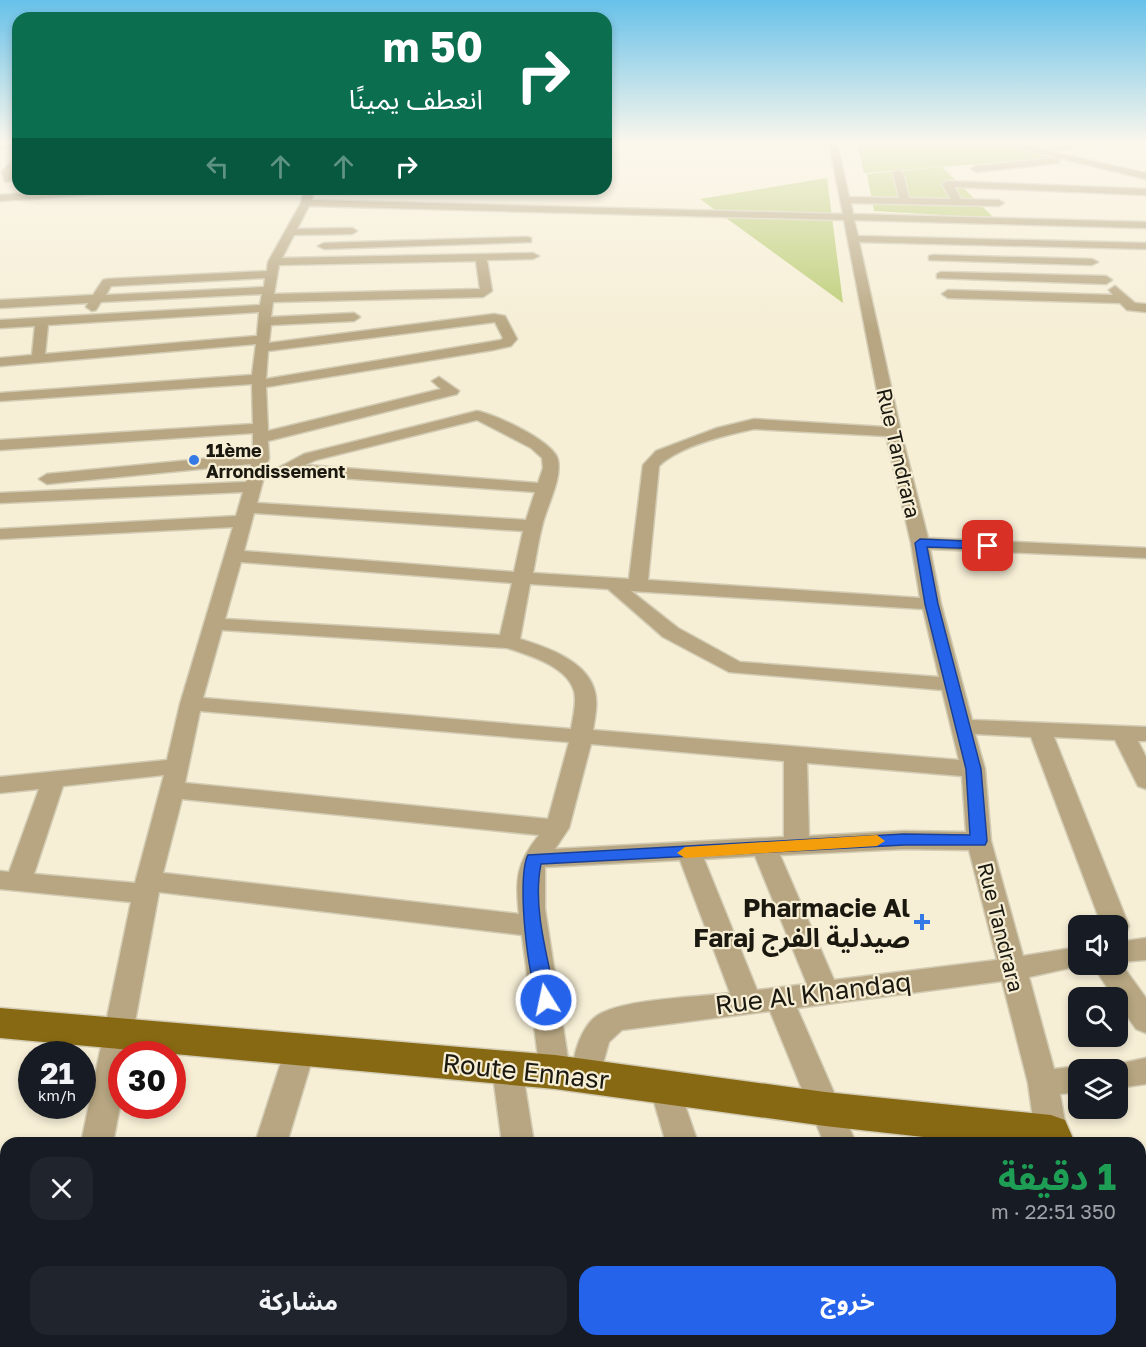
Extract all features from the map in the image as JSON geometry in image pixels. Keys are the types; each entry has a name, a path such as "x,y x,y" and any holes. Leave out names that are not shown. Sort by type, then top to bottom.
{"main road":[{"name":"Route Ennasr","path":"0,1023 571,1074 664,1088 832,1126 1035,1137"}],"street":[{"path":"98,1137 146,888 172,790 191,704 246,514 258,456 259,381 273,288 304,206"},
{"path":"539,206 847,219 1146,225"},
{"name":"Rue Tandrara","path":"845,206 932,604 973,769 979,841 1043,1083 1053,1137"},
{"path":"847,219 889,206"},
{"path":"1001,206 1013,222"},
{"path":"847,219 926,241 1146,246"},
{"path":"0,362 38,359 181,330 273,288 370,231"},
{"path":"315,246 527,240"},
{"path":"926,241 948,298 1123,299"},
{"path":"1076,244 1131,307 1146,308"},
{"path":"1130,245 1146,262"},
{"path":"0,324 87,319 181,330 273,288 481,257 533,256"},
{"path":"0,304 273,288 483,293 486,291 481,257"},
{"path":"933,258 1092,262"},
{"path":"941,276 1106,280"},
{"path":"273,288 354,317"},
{"path":"0,397 259,381 492,346 506,343 510,339 500,319 273,288"},
{"path":"87,319 96,299"},
{"path":"38,359 42,321"},
{"path":"0,498 37,497 258,456 452,390 439,381"},
{"path":"284,469 310,457 477,415 486,417 545,450 550,457 551,468 533,526 509,642"},
{"path":"638,585 651,465 662,454 722,431 754,424 893,432"},
{"path":"37,497 47,479 59,442"},
{"path":"0,445 59,442 258,456 284,469 545,488"},
{"path":"47,479 258,456"},
{"path":"0,534 246,514 533,526"},
{"path":"920,543 1146,553"},
{"path":"234,556 521,578 932,604"},
{"path":"614,584 633,604 673,633 713,659 736,668 952,684"},
{"path":"214,624 509,642 533,649 557,662 582,684 586,692 582,735 556,828 534,859 530,876 533,926 571,1074"},
{"path":"191,704 973,769"},
{"path":"963,727 1135,733 1146,781"},
{"path":"1040,730 1112,915"},
{"path":"795,754 797,844"},
{"path":"0,785 177,766"},
{"path":"54,779 9,881 146,888 533,926"},
{"path":"172,790 556,828"},
{"path":"534,859 689,852 797,844 904,840 979,841"},
{"path":"764,847 825,992"},
{"path":"689,852 747,1001"},
{"name":"Rue Al Khandaq","path":"571,1074 594,1037 610,1022 653,1012 1012,969 1068,960"},
{"path":"1128,965 1146,1021"},
{"path":"778,997 832,1126"},
{"path":"273,1137 300,1050"},
{"path":"507,1068 517,1137"},
{"path":"1128,1074 1146,1071"},
{"path":"1043,1083 1068,1080"},
{"path":"664,1088 680,1137"}],"green space":[{"path":"709,206 831,206 843,303"},
{"path":"873,206 982,206 994,218 874,211"}],"slow traffic":[{"path":"685,853 797,844 877,841"}],"place":[{"name":"11ème Arrondissement","path":"194,460"},
{"name":"Pharmacie Al Faraj صيدلية الفرج","path":"922,922"}],"route":[{"path":"546,1000 533,926 530,876 534,859 689,852 797,844 904,840 979,841 973,769 932,604 920,543 988,546"}]}
